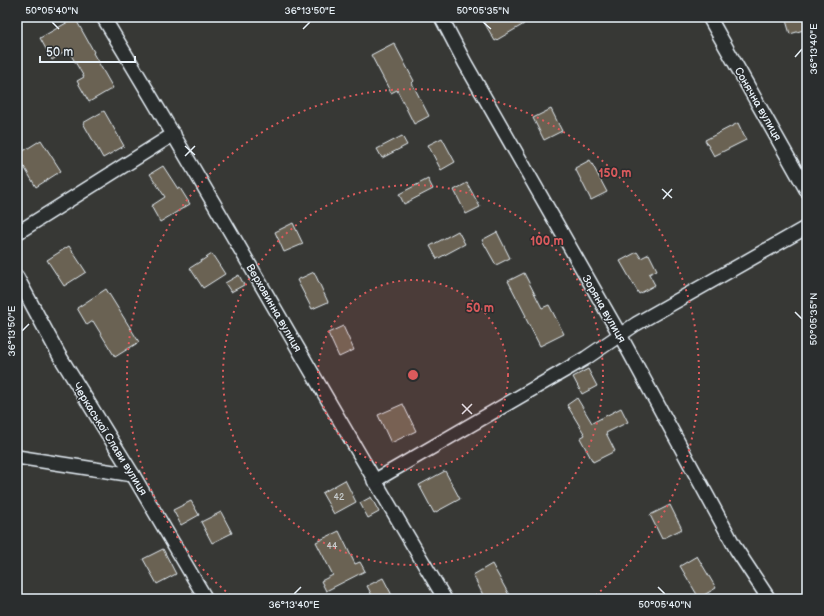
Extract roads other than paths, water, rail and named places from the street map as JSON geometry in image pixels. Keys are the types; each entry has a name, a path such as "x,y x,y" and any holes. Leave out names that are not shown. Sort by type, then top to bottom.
{"street":[{"name":"Верховинна вулиця","path":"103,17 174,134 374,481 445,599"},
{"name":"Зоряна вулиця","path":"441,17 469,70 620,335 736,549 769,599"},
{"name":"Сонячна вулиця","path":"708,17 807,191"},
{"path":"17,233 174,134"},
{"path":"374,481 586,358 636,324 807,227"},
{"name":"Черкаської Слави вулиця","path":"17,277 58,355 133,475 206,599"},
{"path":"17,457 133,475"}]}
